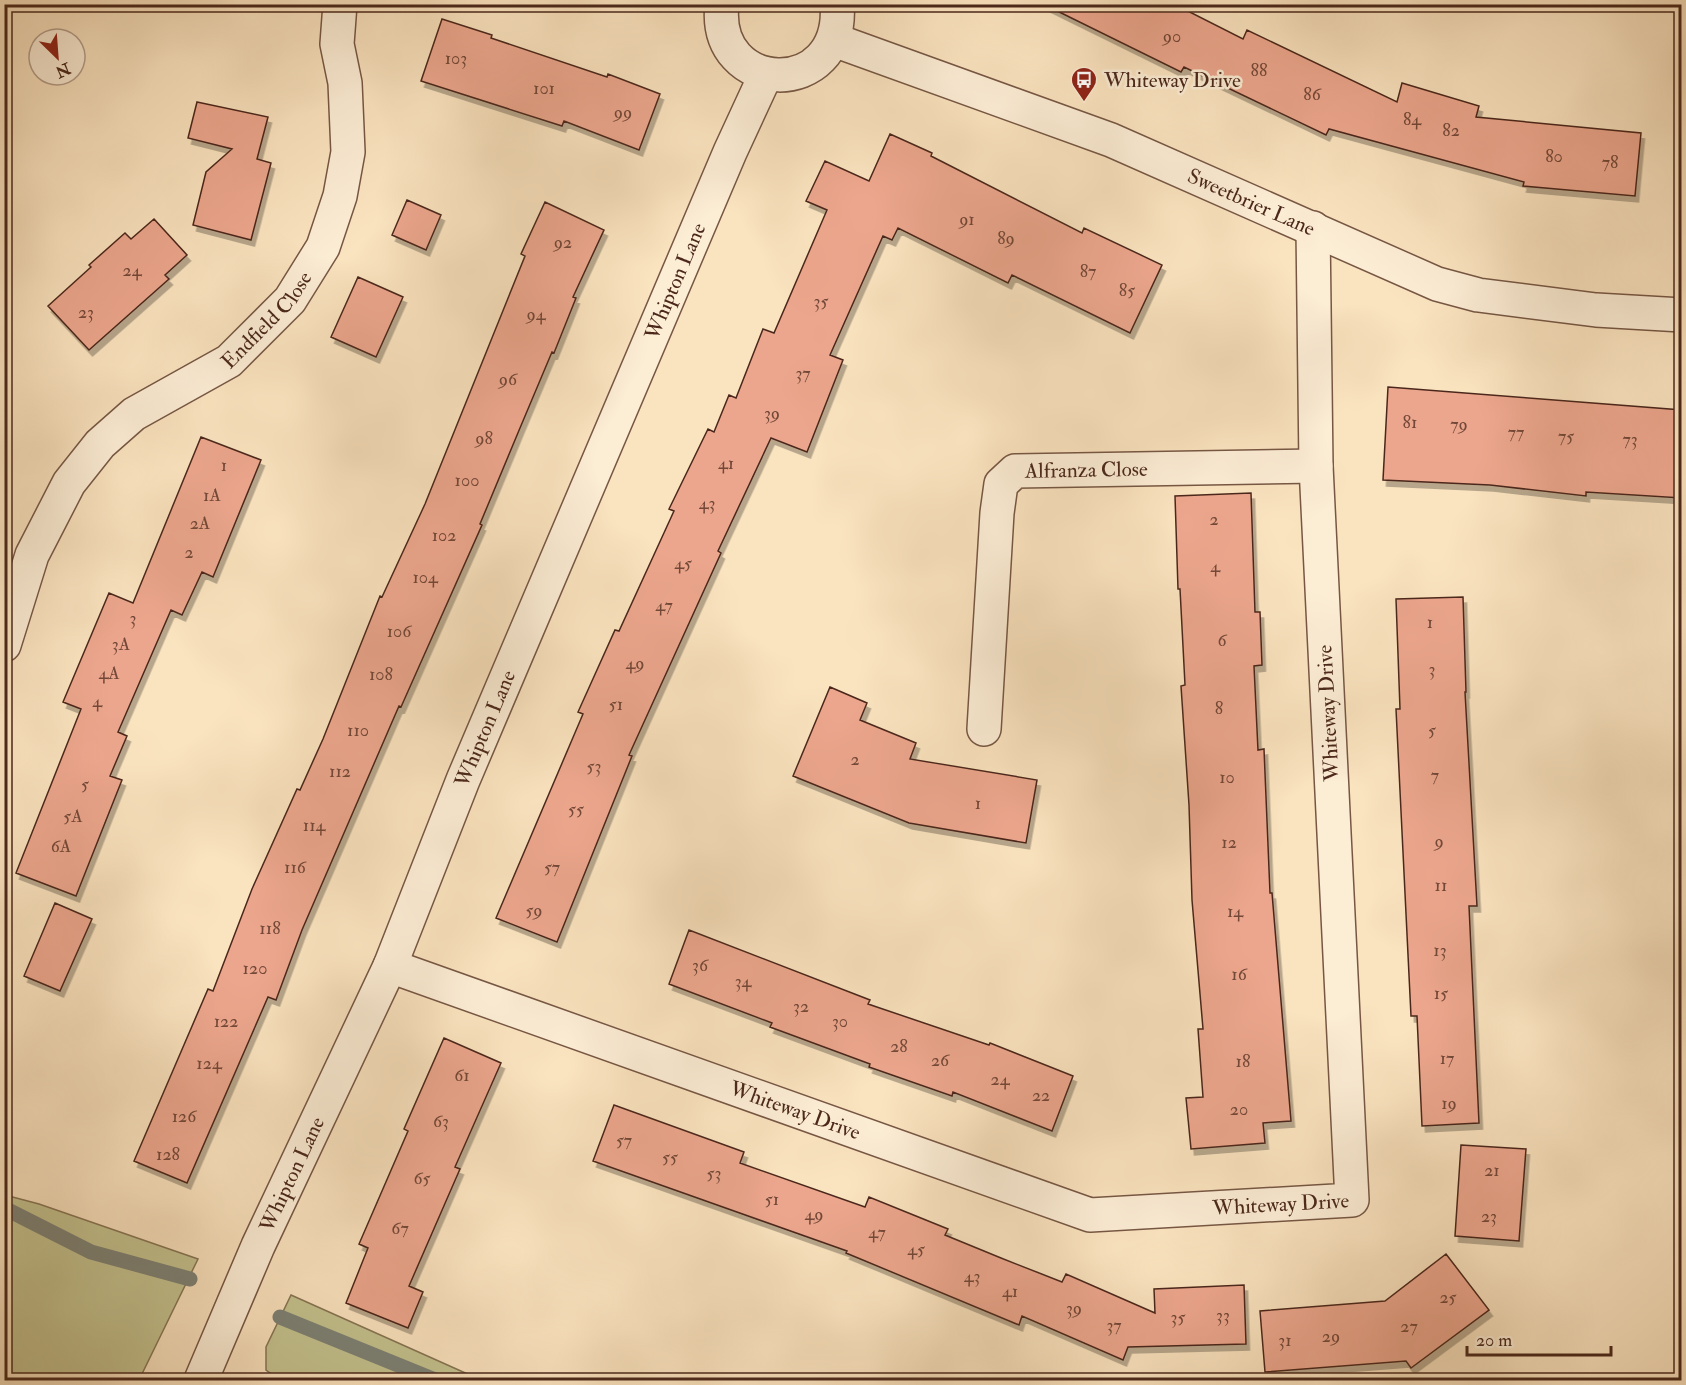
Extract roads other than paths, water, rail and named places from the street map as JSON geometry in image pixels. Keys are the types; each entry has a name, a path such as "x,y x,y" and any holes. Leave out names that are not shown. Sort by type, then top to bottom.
{"street":[{"name":"Endfield Close","path":"4,645 18,551 100,444 134,414 229,361 290,300 323,246 340,196 348,152 345,82 337,44 340,4"},
{"path":"722,4 720,19 724,38 734,55 749,67 766,74 787,75 807,70 823,57 834,40 838,21 837,4"},
{"name":"Sweetbrier Lane","path":"834,40 1111,140 1437,284 1478,295 1596,310 1682,315"},
{"name":"Whipton Lane","path":"201,1380 258,1246 390,966 462,780 730,152 766,74"},
{"name":"Whiteway Drive","path":"390,966 1090,1215 1352,1200 1316,466 1313,228"},
{"name":"Alfranza Close","path":"984,729 1000,484 1015,471 1316,466"}],"waterway":[{"path":"4,1208 91,1252 190,1279"},
{"path":"280,1317 435,1380"}],"place":[{"name":"Whiteway Drive","path":"1084,103"}]}
